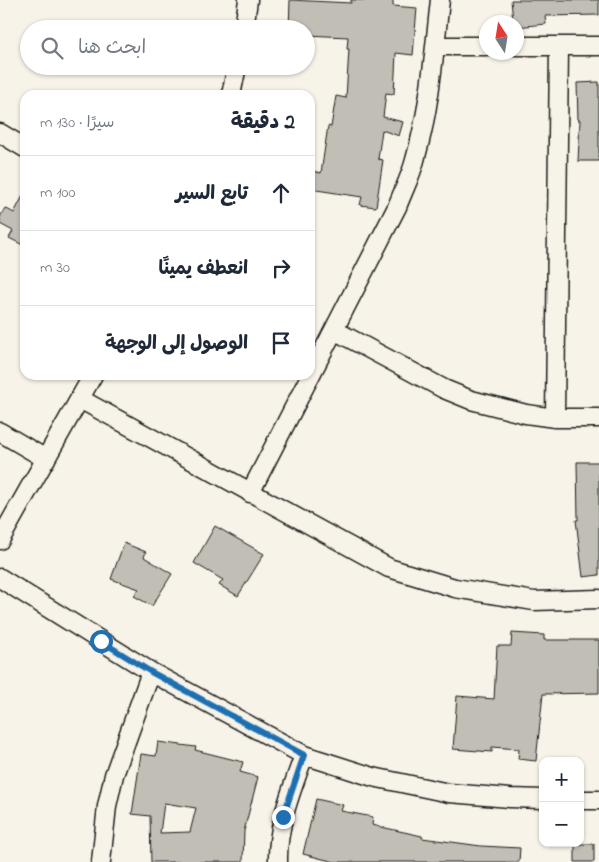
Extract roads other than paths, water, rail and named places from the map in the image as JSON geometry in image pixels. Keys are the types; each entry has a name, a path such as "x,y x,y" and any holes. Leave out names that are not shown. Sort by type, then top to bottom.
{"street":[{"path":"245,20 248,0"},
{"path":"315,367 397,206 415,162 424,122 440,0"},
{"path":"435,46 479,46"},
{"path":"524,46 599,46"},
{"path":"555,418 559,46"},
{"path":"232,90 236,75"},
{"path":"0,134 20,145"},
{"path":"334,330 444,389 471,400 526,414 555,418 599,418"},
{"path":"0,540 90,380"},
{"path":"250,493 308,380"},
{"path":"80,399 389,568 455,588 534,601 599,599"},
{"path":"0,432 46,459"},
{"path":"0,578 151,672 304,755 373,777 449,793 539,799"},
{"path":"101,862 107,806 114,774 151,672"},
{"path":"278,862 277,850 280,827 304,755"},
{"path":"584,800 599,800"}]}
